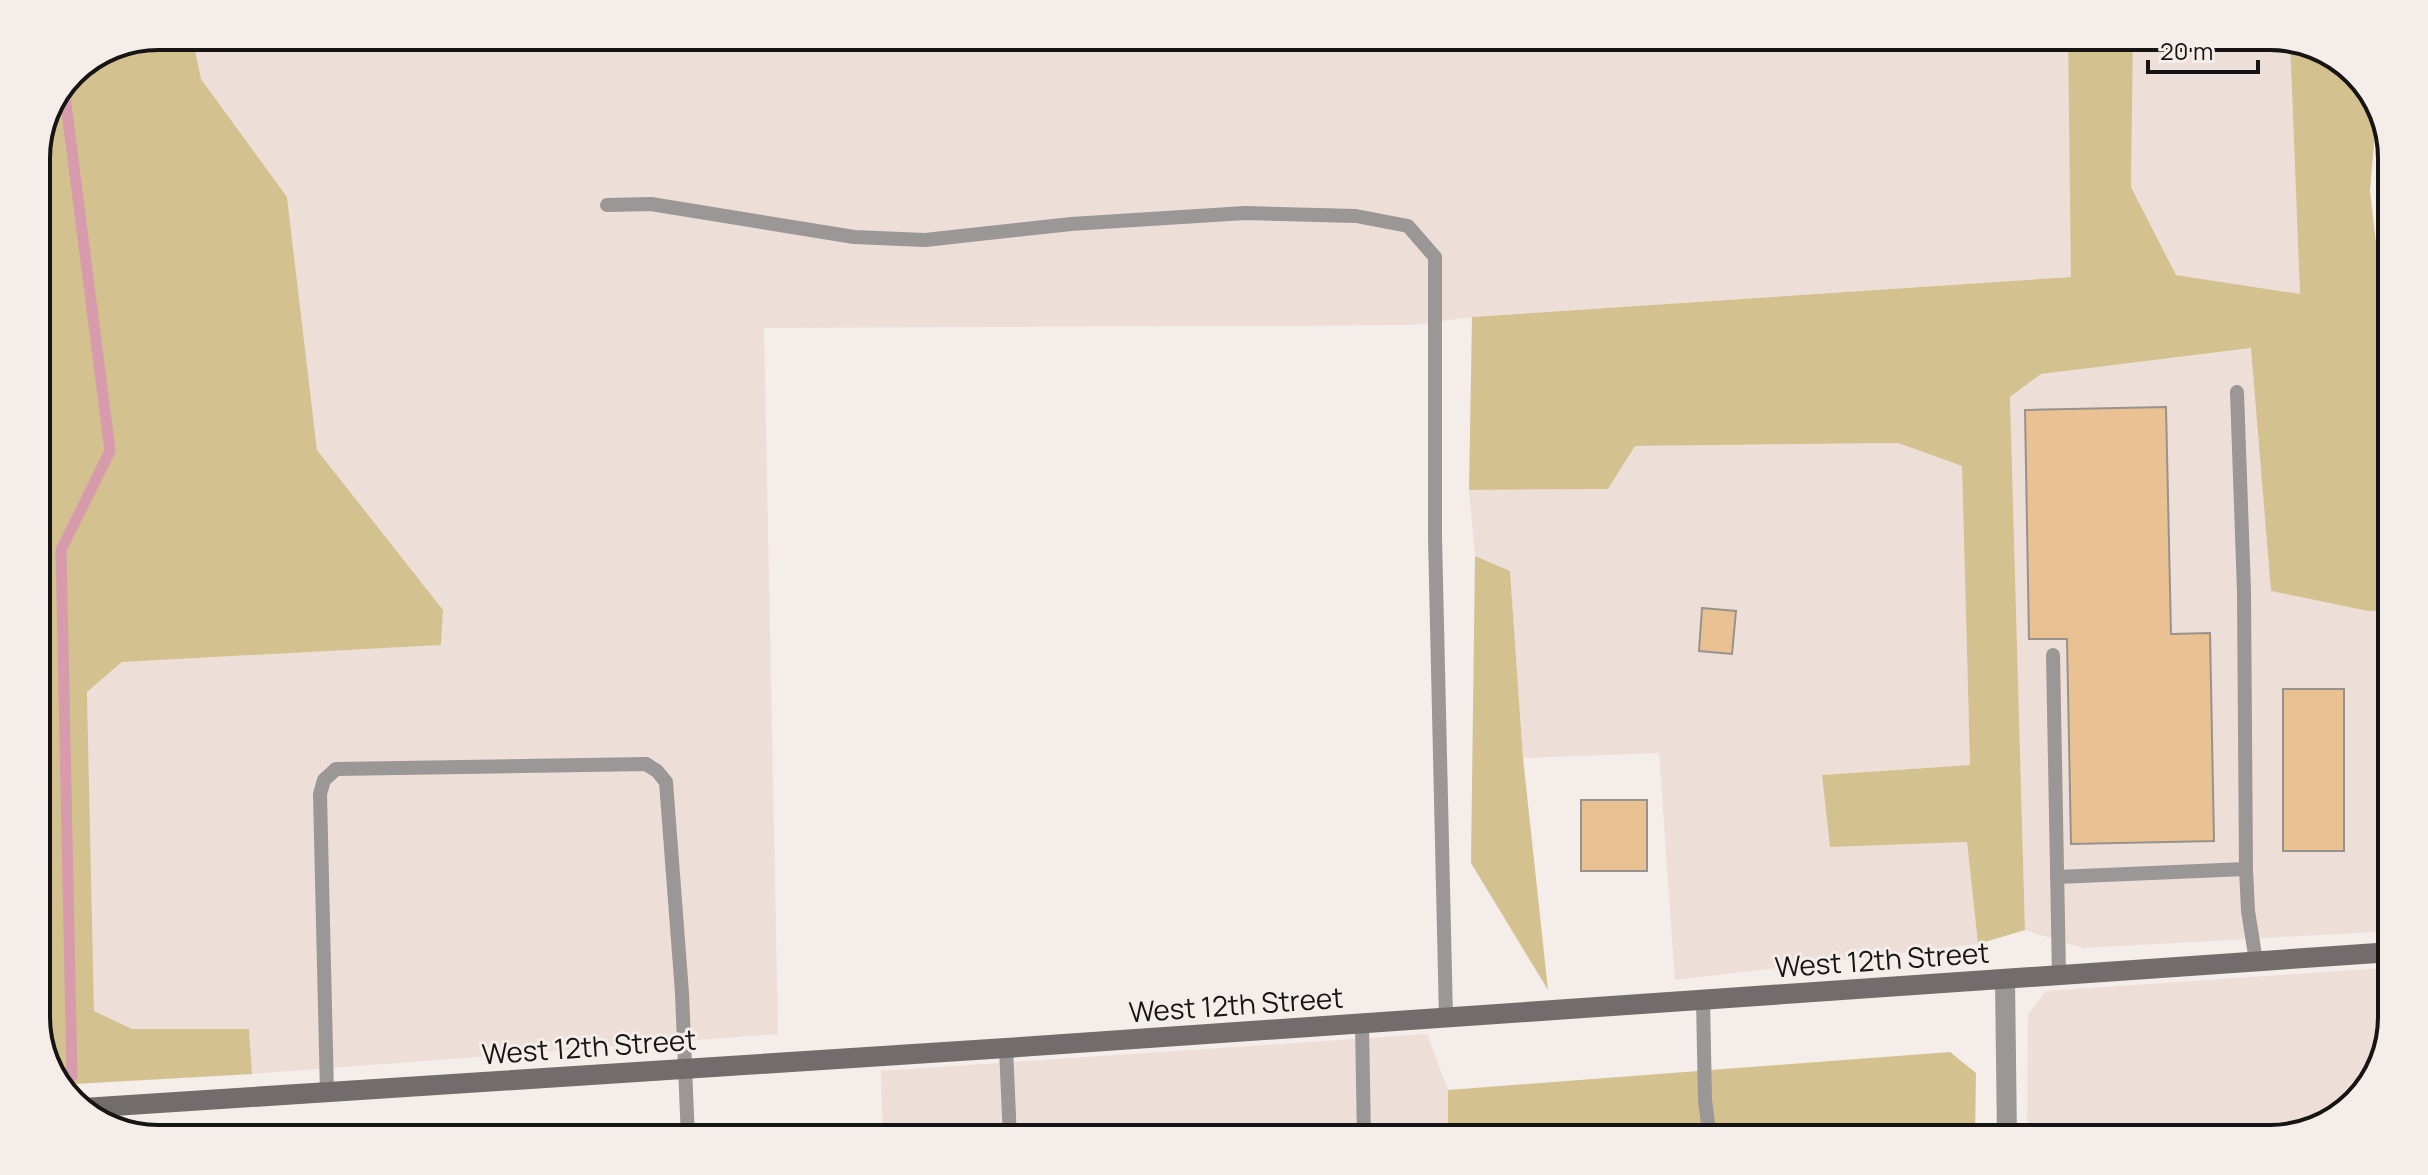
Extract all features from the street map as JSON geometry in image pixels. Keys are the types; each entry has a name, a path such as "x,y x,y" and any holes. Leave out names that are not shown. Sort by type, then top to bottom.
{"street":[{"name":"West 12th Street","path":"98,1107 2378,953"},
{"path":"2005,979 2007,1125"}],"lane":[{"path":"607,205 651,204 854,237 925,240 1071,224 1245,213 1356,216 1408,226 1435,257 1435,537 1446,1018"},
{"path":"2237,392 2244,591 2246,869 2248,911 2256,961"},
{"path":"2053,655 2059,975"},
{"path":"327,1093 320,794 324,780 336,769 646,764 666,782 688,1125"},
{"path":"2057,877 2246,869"},
{"path":"1703,999 1708,1125"},
{"path":"1362,1023 1364,1125"},
{"path":"1006,1048 1009,1125"}],"shaded area":[{"path":"195,50 2068,50 2072,277 1472,317 1412,325 764,328 778,1034 252,1074 249,1029 131,1029 94,1011 87,692 122,662 440,645 443,610 317,450 287,197 201,79"},
{"path":"195,50 201,79 287,197 317,450 443,610 441,645 122,662 87,692 94,1011 132,1029 249,1029 252,1074 74,1084 61,1065 50,1025 50,150 61,110 72,92 104,64 143,51"},
{"path":"2068,50 2133,50 2131,187 2176,275 2300,294 2290,52 2318,61 2351,87 2367,110 2375,133 2370,191 2378,260 2378,611 2271,591 2251,348 2041,374 2010,397 2025,930 1978,944 1967,842 1830,847 1822,775 1970,765 1962,466 1898,443 1635,446 1608,489 1469,490 1472,317 2071,277"},
{"path":"2133,50 2290,52 2300,294 2176,275 2131,187"},
{"path":"2252,348 2271,591 2378,611 2378,932 2083,948 2025,930 2010,398 2041,374"},
{"path":"1898,443 1962,466 1970,765 1823,775 1831,847 1967,842 1978,944 1675,980 1659,753 1523,758 1510,571 1475,556 1469,490 1608,489 1635,446"},
{"path":"1475,556 1510,571 1523,758 1548,990 1471,863"},
{"path":"2378,968 2376,1038 2367,1065 2351,1088 2330,1107 2298,1121 2270,1125 2027,1125 2028,1014 2046,991"},
{"path":"1427,1034 1448,1090 1448,1125 883,1125 881,1071"},
{"path":"1950,1052 1976,1073 1975,1125 1448,1125 1448,1090"}],"building":[{"path":"2166,407 2171,634 2210,633 2214,841 2071,844 2067,639 2029,639 2025,410"},
{"path":"1702,608 1736,611 1732,654 1699,651"},
{"path":"2283,689 2344,689 2344,851 2283,851"},
{"path":"1581,800 1647,800 1647,871 1581,871"}],"waterway":[{"path":"66,102 110,451 61,550 72,1076"}]}
